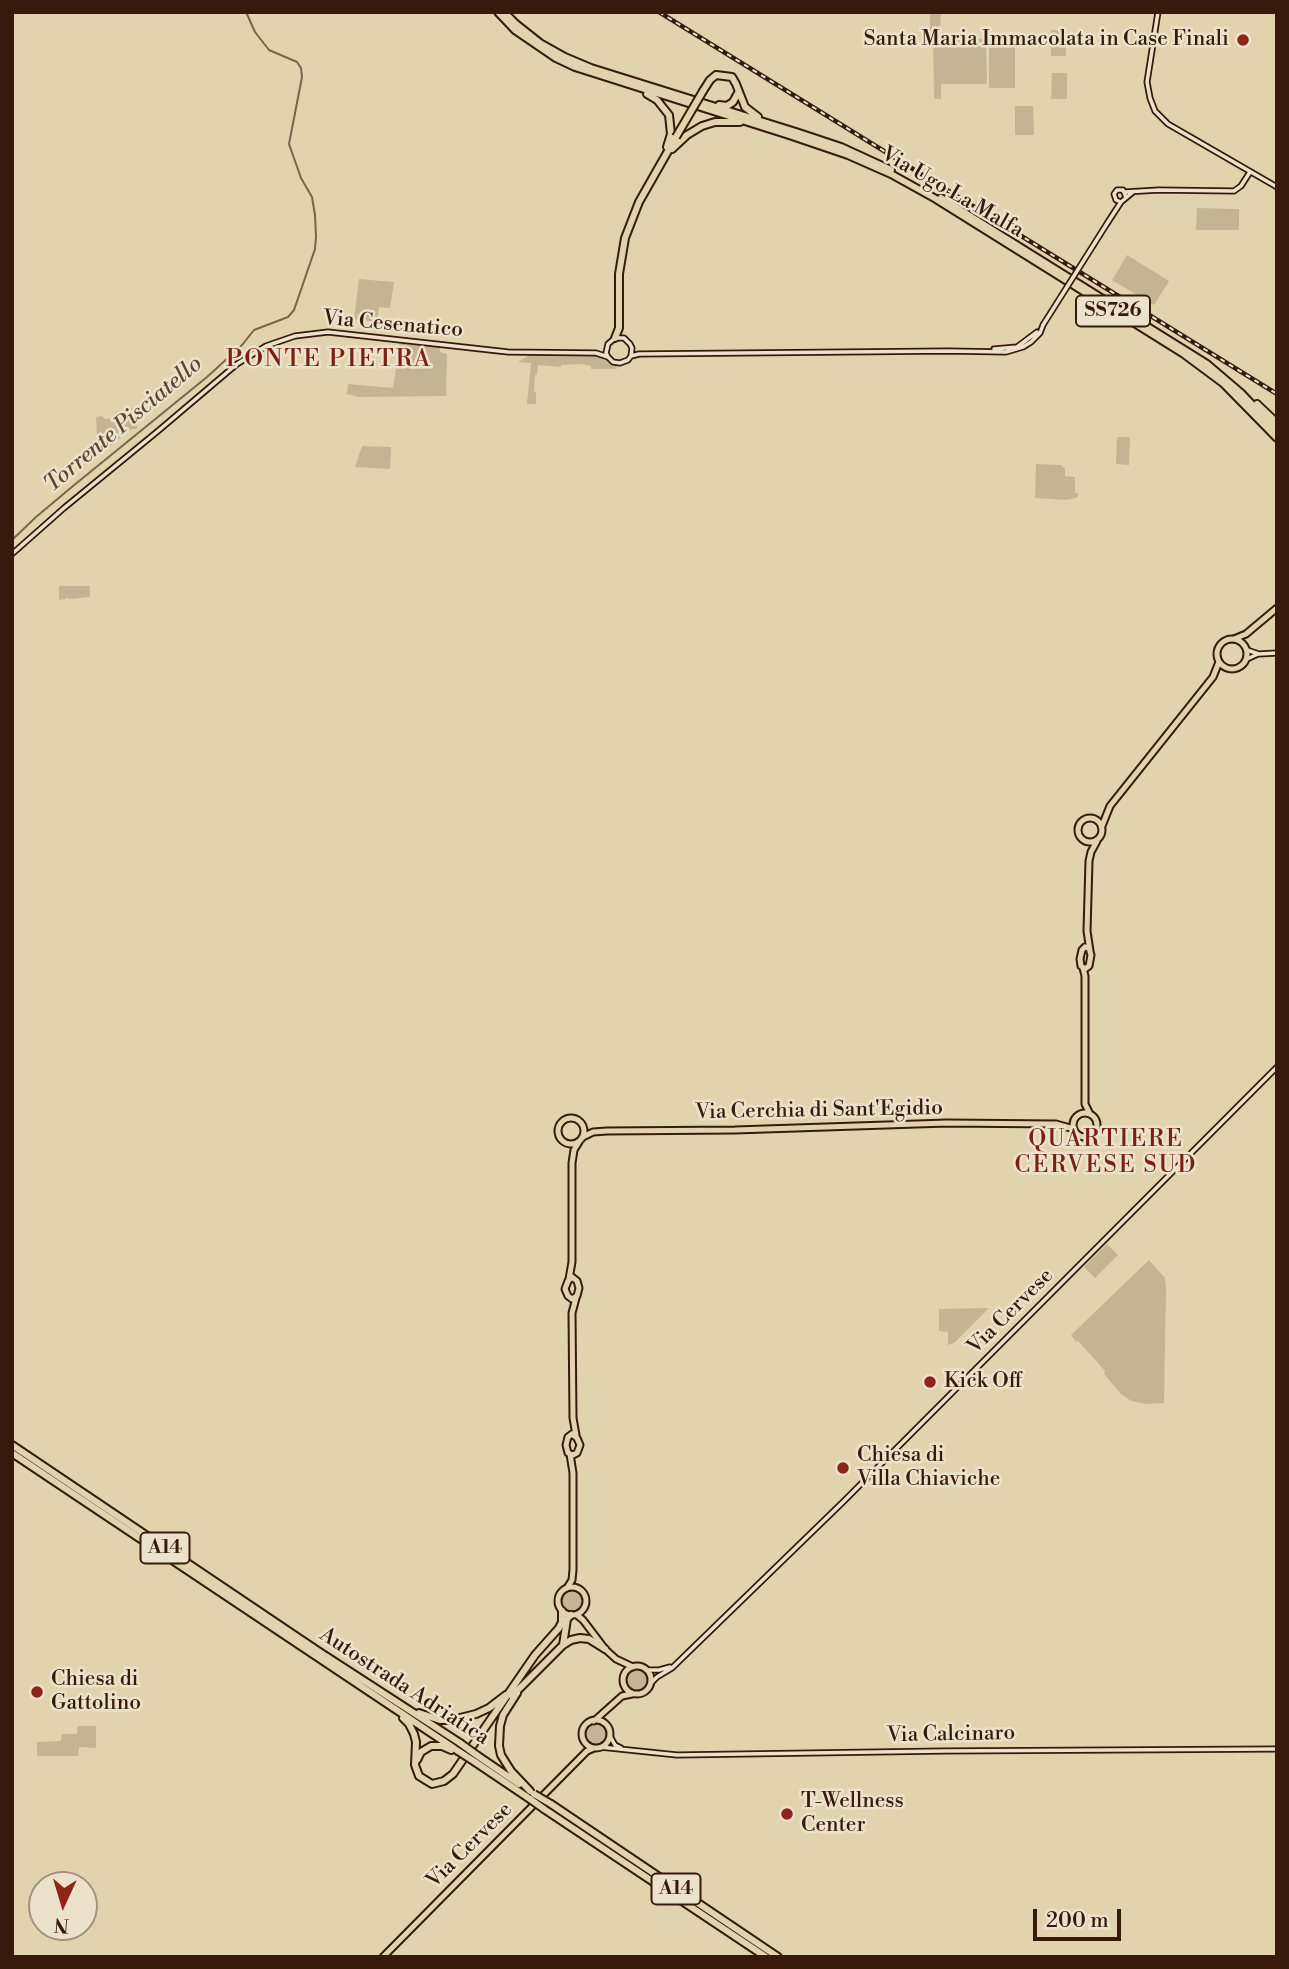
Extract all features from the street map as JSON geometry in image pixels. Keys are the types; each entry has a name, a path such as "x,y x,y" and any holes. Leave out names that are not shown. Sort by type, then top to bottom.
{"highway":[{"name":"Via Ugo La Malfa","path":"498,12 515,30 556,58 575,67 848,155 891,174 1184,354 1223,383 1277,440"},
{"name":"Via Ugo La Malfa","path":"504,12 540,43 591,68 799,133 864,157 937,195 1206,363 1277,427"},
{"path":"615,338 619,328 619,274 625,238 639,202 710,80 716,75 732,77 738,93 754,116 799,133"},
{"path":"637,88 657,100 669,115 671,134 663,158"},
{"path":"707,105 727,106 738,93"},
{"path":"663,158 681,140 702,126 715,122 751,123"},
{"path":"619,328 624,338"},
{"path":"1241,393 1266,412 1277,427"},
{"name":"Autostrada Adriatica","path":"12,1446 316,1653"},
{"name":"Autostrada Adriatica","path":"12,1453 331,1663 386,1696 513,1788 531,1795"},
{"path":"351,1680 409,1724 416,1742 415,1765 422,1780 432,1784 444,1782 453,1774 505,1702 535,1655 559,1628 562,1611"},
{"path":"563,1645 566,1619 573,1615"},
{"path":"505,1702 563,1645 584,1638 605,1649"},
{"name":"Autostrada Adriatica","path":"331,1663 351,1680 458,1749"},
{"path":"523,1686 508,1706 498,1737 501,1755 506,1764 531,1795"},
{"path":"386,1696 428,1717 452,1720 489,1708 513,1690"},
{"path":"415,1765 421,1752 431,1746 458,1749"},
{"name":"Autostrada Adriatica","path":"475,1761 531,1795 766,1957"},
{"name":"Autostrada Adriatica","path":"547,1806 778,1957"}],"main road":[{"path":"1158,12 1147,82 1155,111 1168,124 1277,187"},
{"path":"1006,350 1031,342 1126,194 1134,191 1230,191 1238,188 1250,172"},
{"path":"1114,211 1114,194 1117,190 1123,190 1126,194"},
{"path":"1115,198 1121,202"},
{"path":"639,354 624,338 611,340 606,348 608,357 613,362 620,363 639,354 1006,350 1023,347 1031,342 1043,326"},
{"name":"Via Cesenatico","path":"12,554 237,364 266,346 295,336 328,332 508,352 596,353 608,357"},
{"path":"1020,346 1038,332"},
{"name":"Via Cesenatico","path":"596,353 606,348"},
{"path":"631,356 632,348"},
{"path":"1227,669 1219,662 1219,646 1225,640 1246,634 1277,608"},
{"path":"1246,634 1247,659"},
{"path":"1234,639 1259,654"},
{"path":"1213,677 1227,669 1238,669 1247,659 1259,654 1277,653"},
{"path":"1085,968 1091,960 1087,931 1089,861 1091,852 1102,835 1106,813 1213,677 1219,662"},
{"path":"1089,861 1079,827 1083,820 1103,812 1110,806"},
{"path":"1088,818 1097,820 1102,826"},
{"path":"1082,840 1097,841"},
{"path":"1087,931 1080,959 1085,968 1085,1104 1090,1114"},
{"path":"1082,950 1086,947 1090,951"},
{"name":"Via Cervese","path":"651,1684 675,1665 843,1502 1277,1067"},
{"path":"1074,1129 1085,1104"},
{"path":"1085,1112 1096,1118 1098,1124 1093,1134 1083,1137 1074,1129 1056,1124 1085,1112"},
{"path":"572,1163 569,1150 558,1131 562,1121 578,1119 593,1129 607,1131"},
{"name":"Via Cerchia di Sant'Egidio","path":"581,1140 593,1132 607,1131 947,1123 1056,1124"},
{"path":"572,1298 565,1289 572,1279 572,1163 574,1150 585,1131 583,1124"},
{"path":"564,1142 571,1144 581,1140"},
{"path":"572,1279 579,1288 572,1298 572,1312 573,1435 580,1445 573,1454 572,1580 561,1592 558,1605 562,1611 581,1617 616,1659 646,1670 651,1684 644,1693 622,1696 584,1727 585,1742 597,1748 607,1743 610,1736"},
{"path":"573,1435 566,1445 573,1454"},
{"path":"573,1570 586,1598 584,1609 587,1626"},
{"path":"567,1588 580,1589"},
{"path":"573,1615 584,1609"},
{"path":"616,1659 624,1675 623,1684 606,1714 607,1726 615,1745 627,1750"},
{"path":"646,1670 663,1670 675,1665"},
{"path":"624,1675 632,1667"},
{"path":"623,1684 632,1694"},
{"path":"594,1721 607,1726"},
{"name":"Via Cervese","path":"580,1758 585,1742"},
{"name":"Via Cervese","path":"383,1957 587,1751 597,1748"},
{"name":"Via Calcinaro","path":"597,1748 677,1755 1277,1749"}],"shaded area":[{"path":"930,12 941,13 940,30 935,31 935,42 940,42 941,39 986,39 987,84 941,84 941,99 934,99"},
{"path":"1051,30 1066,30 1066,56 1051,56"},
{"path":"989,40 1015,41 1015,88 989,88"},
{"path":"1052,73 1067,73 1067,99 1051,99"},
{"path":"1015,106 1033,106 1034,135 1015,135"},
{"path":"1197,208 1239,209 1239,230 1196,230"},
{"path":"1127,255 1169,281 1154,305 1112,280"},
{"path":"359,279 394,282 390,308 379,307 377,322 354,319"},
{"path":"400,341 440,346 440,352 447,354 446,396 358,397 347,394 348,384 393,388"},
{"path":"531,354 594,355 605,359 617,369 591,369 591,366 580,364 561,367 538,365 534,392 536,404 527,404 531,363 518,362"},
{"path":"139,406 137,429 132,429 98,455 96,417 112,418 116,412"},
{"path":"1117,437 1130,437 1129,465 1116,464"},
{"path":"362,446 391,447 390,469 355,467"},
{"path":"1036,464 1061,465 1065,469 1065,476 1075,477 1075,493 1078,493 1078,496 1066,500 1035,498"},
{"path":"59,586 90,586 90,597 67,597 59,600"},
{"path":"1107,1244 1118,1255 1095,1278 1084,1267"},
{"path":"1149,1260 1165,1278 1164,1403 1146,1404 1131,1401 1121,1394 1104,1374 1105,1371 1071,1335"},
{"path":"989,1308 954,1343 948,1345 948,1332 939,1331 939,1309"},
{"path":"572,1590 580,1593 583,1601 580,1609 572,1612 564,1609 561,1601 564,1593"},
{"path":"636,1668 644,1672 648,1680 644,1688 636,1692 628,1688 624,1680 628,1672"},
{"path":"596,1723 604,1726 607,1734 604,1742 596,1745 588,1742 585,1734 588,1726"},
{"path":"78,1726 96,1726 96,1748 79,1747 78,1756 37,1756 37,1742 61,1741 62,1734 77,1734"}],"waterway":[{"name":"Torrente Pisciatello","path":"12,540 73,486 207,377 242,345 254,330 288,317 294,310 315,249 316,237 312,197 301,178 289,144 302,77 301,68 297,62 269,50 255,32 246,12"}],"railway":[{"path":"659,12 1277,394"}],"place":[{"name":"Santa Maria Immacolata in Case Finali","path":"1243,40"},
{"name":"Kick Off","path":"930,1382"},
{"name":"Chiesa di Villa Chiaviche","path":"843,1468"},
{"name":"Chiesa di Gattolino","path":"37,1692"},
{"name":"T-Wellness Center","path":"787,1814"}],"district":[{"name":"PONTE PIETRA","path":"329,360"},
{"name":"QUARTIERE CERVESE SUD","path":"1106,1153"}]}
